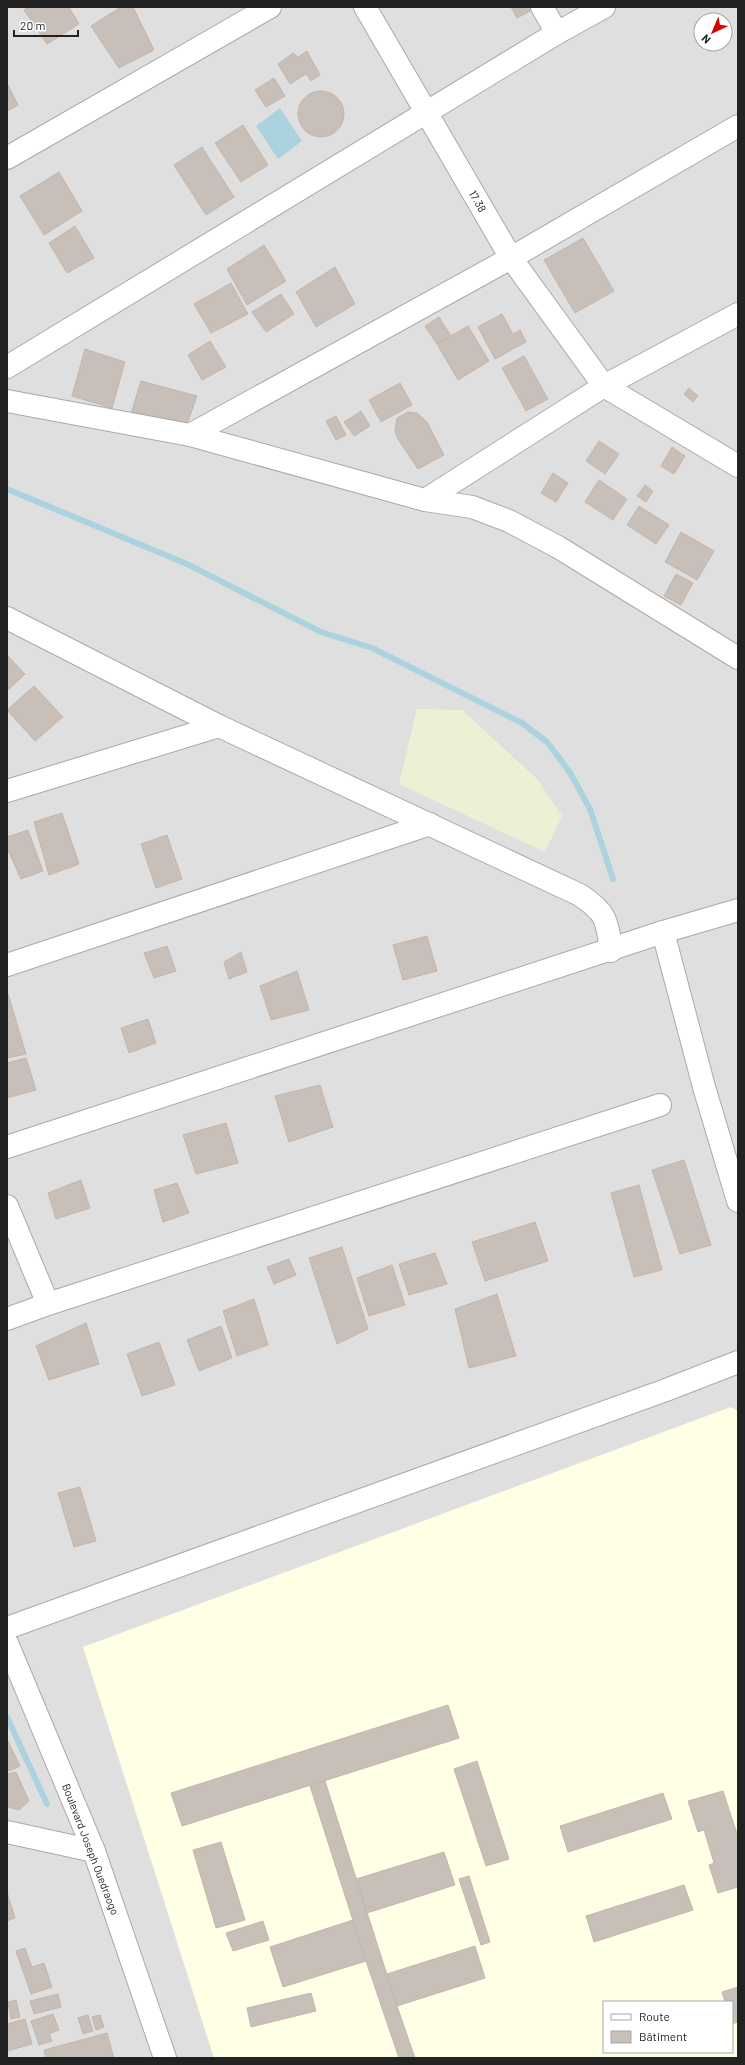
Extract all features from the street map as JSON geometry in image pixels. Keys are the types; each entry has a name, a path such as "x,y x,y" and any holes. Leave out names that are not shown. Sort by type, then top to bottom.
{"street":[{"path":"7,158 270,7"},
{"name":"17.38","path":"366,7 511,258 604,386"},
{"path":"542,7 557,33"},
{"path":"7,367 557,33 604,7"},
{"path":"190,435 511,258 738,126"},
{"path":"425,500 604,386 738,314"},
{"path":"604,386 738,466"},
{"path":"7,401 190,435 425,500 472,507 509,521 558,547 738,658"},
{"path":"7,618 219,726 580,895 601,911 607,922 611,951"},
{"path":"7,791 219,726"},
{"path":"7,964 430,824"},
{"path":"7,1147 611,951 661,933 738,910"},
{"path":"661,933 738,1201"},
{"path":"7,1319 48,1304 660,1105"},
{"path":"7,1206 48,1304"},
{"path":"7,1628 651,1395 738,1362"},
{"name":"Boulevard Joseph Ouedraogo","path":"7,1643 94,1852 165,2058"},
{"path":"7,1832 94,1852"}],"shaded area":[{"path":"7,7 738,7 738,2058 7,2058"},
{"path":"417,709 462,710 537,779 562,816 545,852 399,784"},
{"path":"731,1407 738,1411 738,2058 214,2058 83,1647"}],"water":[{"path":"280,108 302,141 278,159 256,126"}],"building":[{"path":"29,7 69,7 79,24 47,44 24,10"},
{"path":"121,7 133,7 154,50 119,68 91,26"},
{"path":"511,7 530,7 532,10 517,18"},
{"path":"307,51 320,75 311,81 306,74 290,84 278,64 293,53 298,57"},
{"path":"274,78 285,96 266,107 255,90"},
{"path":"7,83 18,105 7,111"},
{"path":"317,91 325,91 334,95 340,101 344,114 340,127 334,133 325,137 317,137 308,133 302,127 298,118 298,110 302,101 308,95"},
{"path":"243,125 268,165 241,182 215,143"},
{"path":"202,147 234,197 206,215 174,165"},
{"path":"59,172 82,211 44,235 20,196"},
{"path":"75,226 94,258 67,273 49,243"},
{"path":"583,238 614,291 575,313 544,260"},
{"path":"264,245 286,281 247,305 227,269"},
{"path":"335,267 355,304 316,327 296,292"},
{"path":"231,283 248,314 211,333 194,304"},
{"path":"281,294 294,314 266,332 252,312"},
{"path":"502,314 513,334 520,330 526,342 495,359 478,327"},
{"path":"439,317 451,336 437,344 425,326"},
{"path":"468,326 489,361 458,380 437,344"},
{"path":"210,341 226,367 202,380 188,355"},
{"path":"85,349 125,362 112,408 72,396"},
{"path":"524,356 548,399 526,411 502,368"},
{"path":"141,381 197,396 186,427 131,414"},
{"path":"400,383 412,405 381,422 369,400"},
{"path":"689,388 698,396 693,402 684,394"},
{"path":"361,411 370,426 354,436 344,422"},
{"path":"408,412 417,413 427,422 444,455 418,469 398,439 395,431 397,418"},
{"path":"336,416 346,435 336,440 326,421"},
{"path":"599,441 619,454 605,474 586,461"},
{"path":"672,447 685,456 674,474 661,466"},
{"path":"553,473 568,483 556,502 541,493"},
{"path":"599,480 627,499 613,520 585,502"},
{"path":"645,485 653,491 646,502 637,496"},
{"path":"639,506 669,525 656,544 627,525"},
{"path":"681,532 714,551 697,580 665,562"},
{"path":"676,574 693,583 681,605 664,596"},
{"path":"7,655 25,674 7,691"},
{"path":"34,686 63,717 35,741 7,710"},
{"path":"62,813 79,864 49,875 34,822"},
{"path":"28,830 43,871 21,879 7,848 7,837"},
{"path":"167,835 182,879 156,888 141,844"},
{"path":"427,936 437,971 403,980 393,945"},
{"path":"167,946 176,971 154,978 144,953"},
{"path":"241,952 247,972 229,979 224,962"},
{"path":"297,971 309,1010 271,1020 260,986"},
{"path":"8,994 26,1054 7,1058 7,995"},
{"path":"148,1019 156,1043 129,1053 121,1028"},
{"path":"26,1058 36,1090 7,1098 7,1063"},
{"path":"320,1085 333,1127 289,1142 275,1096"},
{"path":"226,1123 238,1163 196,1174 183,1135"},
{"path":"684,1160 711,1245 680,1254 652,1170"},
{"path":"81,1180 90,1208 56,1219 48,1193"},
{"path":"177,1183 189,1213 163,1222 154,1190"},
{"path":"639,1185 662,1270 634,1277 611,1193"},
{"path":"535,1222 548,1261 485,1281 472,1242"},
{"path":"342,1247 368,1329 337,1344 309,1258"},
{"path":"435,1253 447,1284 409,1295 399,1264"},
{"path":"289,1259 296,1275 274,1284 267,1267"},
{"path":"392,1265 405,1305 369,1316 357,1278"},
{"path":"497,1294 516,1356 469,1368 455,1309"},
{"path":"254,1299 268,1345 237,1356 223,1311"},
{"path":"86,1323 99,1364 49,1380 36,1346"},
{"path":"221,1326 232,1358 199,1371 187,1340"},
{"path":"159,1342 175,1385 142,1396 127,1354"},
{"path":"80,1487 96,1541 74,1547 58,1493"},
{"path":"448,1705 459,1738 182,1826 171,1793"},
{"path":"7,1739 20,1766 9,1771 7,1767"},
{"path":"477,1761 509,1859 486,1866 454,1769"},
{"path":"16,1772 29,1801 19,1810 7,1807 7,1774"},
{"path":"325,1781 415,2058 399,2058 366,1961 310,1786"},
{"path":"723,1791 738,1837 738,1887 718,1893 709,1865 714,1863 704,1830 698,1832 688,1801"},
{"path":"663,1793 672,1819 568,1852 560,1826"},
{"path":"221,1842 245,1920 216,1928 193,1850"},
{"path":"444,1852 455,1885 367,1913 356,1879"},
{"path":"469,1876 490,1942 481,1945 459,1879"},
{"path":"684,1885 693,1910 594,1942 586,1916"},
{"path":"7,1892 15,1918 7,1921"},
{"path":"353,1920 366,1961 283,1987 270,1947"},
{"path":"263,1921 269,1940 233,1951 226,1933"},
{"path":"475,1946 485,1978 397,2006 387,1974"},
{"path":"25,1948 32,1967 44,1963 52,1987 31,1994 16,1951"},
{"path":"738,1987 738,2022 733,2024 733,2001 725,2001 722,1992"},
{"path":"311,1993 316,2011 251,2027 247,2008"},
{"path":"58,1994 61,2007 34,2014 30,2001"},
{"path":"16,2000 20,2017 11,2019 8,2002"},
{"path":"53,2014 59,2030 49,2034 52,2041 39,2045 31,2021"},
{"path":"88,2015 93,2031 83,2034 78,2018"},
{"path":"100,2015 104,2027 96,2030 92,2017"},
{"path":"25,2019 32,2044 7,2051 7,2024"},
{"path":"107,2033 114,2058 46,2058 44,2050"}],"waterway":[{"path":"7,489 187,564 321,632 372,648 522,723 547,742 569,771 590,809 613,879"},
{"path":"7,1717 47,1804"}]}
